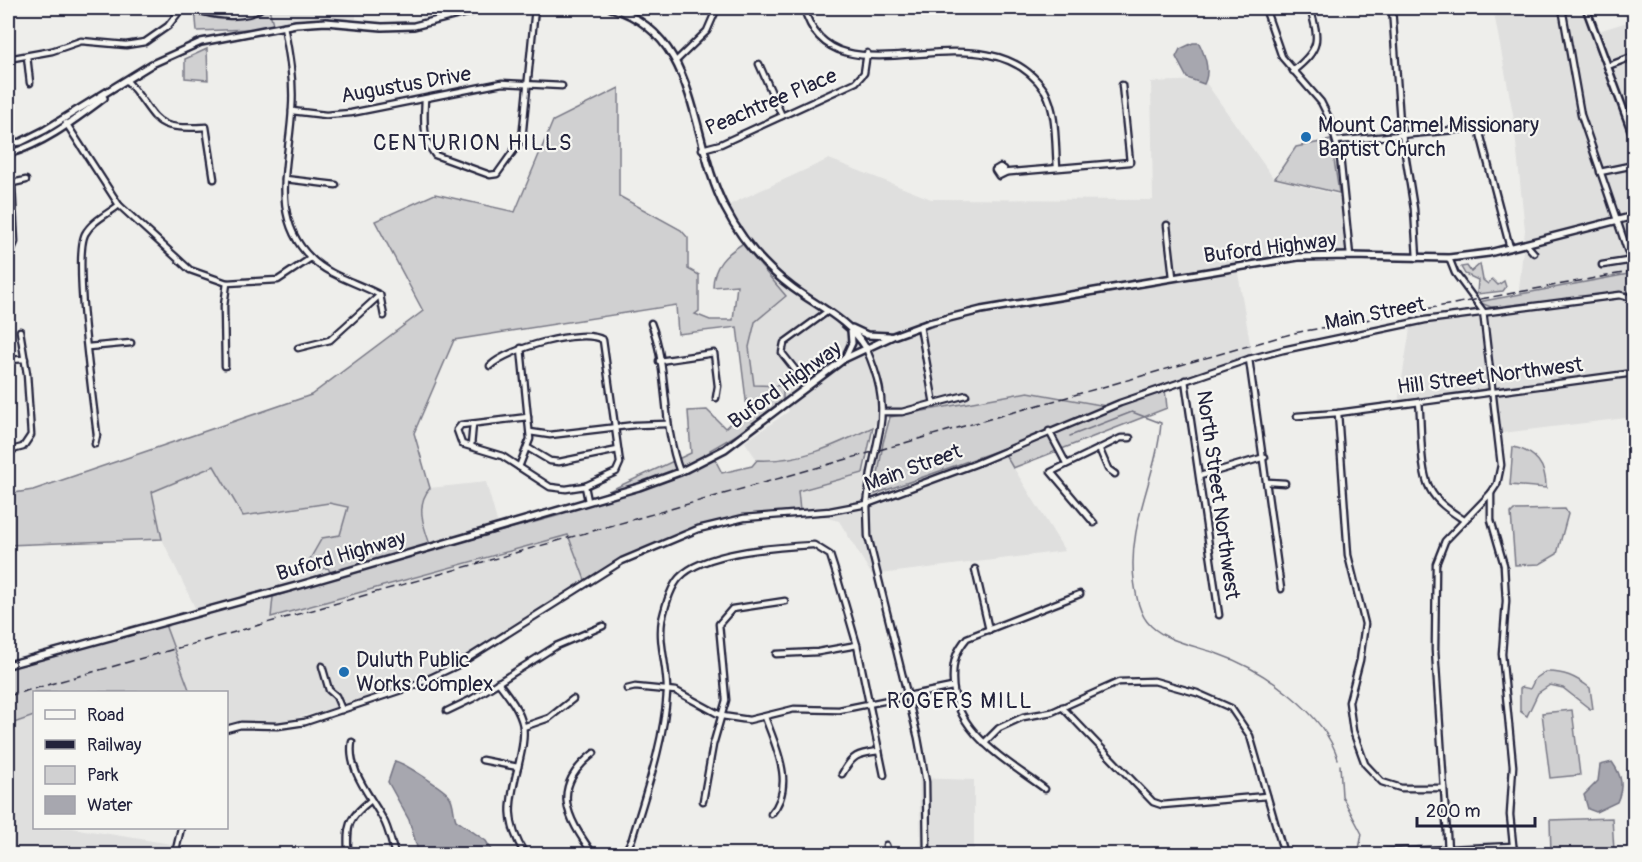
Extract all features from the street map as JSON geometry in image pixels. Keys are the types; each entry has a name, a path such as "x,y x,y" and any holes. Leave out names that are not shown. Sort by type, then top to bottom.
{"main road":[{"path":"8,154 34,146 68,125 152,64 201,42 284,26 326,22 396,28 429,23 485,8"},
{"path":"611,8 637,19 650,29 677,60 687,84 702,149 717,193 740,233 760,257 790,286 850,328 866,348"},
{"path":"1586,8 1635,138"},
{"path":"8,144 21,142 127,81"},
{"name":"Buford Highway","path":"8,665 300,585 680,472 707,459 747,434 844,359 920,326 981,310 1298,257 1449,258 1510,248 1635,216"},
{"path":"1635,306 1635,317"},
{"path":"850,328 876,337 893,336"},
{"path":"844,359 852,344 850,328"},
{"path":"1635,494 1635,514"}],"street":[{"path":"8,59 81,41 126,45 145,42 168,26 182,8"},
{"path":"191,8 243,15 261,8"},
{"path":"425,99 424,127 429,147 435,155 490,175 497,174 522,139 535,8"},
{"path":"677,60 707,31 717,8"},
{"path":"804,8 807,19 819,38 839,49 867,53 957,46"},
{"path":"1265,8 1277,49 1326,112 1336,141 1350,256"},
{"path":"1293,71 1311,56 1316,47 1310,8"},
{"path":"1392,8 1402,135 1414,209 1417,258"},
{"path":"1562,8 1578,101 1616,222 1633,261 1602,265"},
{"path":"284,26 293,83 285,179 284,207 288,221 311,258 333,272 380,295"},
{"path":"979,47 1016,60 1032,74 1045,92 1052,111 1057,167"},
{"name":"Peachtree Place","path":"702,149 721,144 856,82 864,73 867,53"},
{"path":"27,56 30,83"},
{"path":"1608,66 1635,56"},
{"path":"759,64 782,116"},
{"path":"127,81 145,106 161,122 180,129 206,127 214,179"},
{"name":"Augustus Drive","path":"292,111 326,115 351,113 502,83 562,86"},
{"path":"999,173 1130,162 1122,85"},
{"path":"63,118 119,205 190,270 227,283 278,280 311,258"},
{"path":"1336,141 1476,128 1480,133 1510,248"},
{"path":"1600,172 1635,165"},
{"path":"285,179 336,185"},
{"path":"8,251 12,249 15,242 15,206 10,184 26,180"},
{"path":"95,444 98,435 88,347 81,246 92,224 119,205"},
{"path":"8,207 15,206"},
{"path":"1167,225 1173,277"},
{"path":"1526,244 1534,253"},
{"path":"1448,850 1435,650 1436,564 1440,548 1497,484 1501,465 1483,311 1455,273 1449,258"},
{"path":"225,366 224,306 227,283"},
{"path":"380,295 384,316"},
{"path":"298,348 330,340 380,295"},
{"name":"Main Street","path":"228,728 241,725 293,725 413,686 441,674 622,561 673,538 732,520 830,511 867,504 993,456 1049,431 1185,380 1249,359 1390,327 1483,311 1620,295 1635,299"},
{"path":"808,386 782,353 784,342 828,311"},
{"path":"651,323 659,361 666,424 680,472"},
{"path":"920,326 934,404"},
{"path":"8,451 23,447 31,435 25,359 20,331"},
{"path":"490,366 532,344 590,336 601,338 620,463 616,472 585,486 566,489 550,488 502,456 459,442 457,430 461,425 528,417"},
{"path":"88,347 131,343"},
{"path":"519,467 528,448 530,432 521,348"},
{"path":"866,348 880,386 883,412 867,504 868,536 927,782 927,855"},
{"path":"659,361 714,353 718,386 716,399"},
{"path":"8,360 25,359"},
{"path":"1249,359 1281,589"},
{"name":"Hill Street Northwest","path":"1338,413 1635,373"},
{"name":"North Street Northwest","path":"1185,380 1219,615"},
{"path":"883,412 902,412 966,395"},
{"path":"1419,402 1425,471 1430,490 1444,505 1464,520"},
{"path":"1297,416 1338,413 1348,555 1365,624 1360,660 1349,702 1353,731 1365,764 1382,782 1401,788 1444,788"},
{"path":"471,446 473,424"},
{"path":"530,432 550,435 615,426 666,424"},
{"path":"1049,431 1066,463"},
{"path":"1094,523 1051,472 1121,438 1130,438"},
{"path":"528,448 550,461 559,462 618,450"},
{"path":"1100,448 1108,468 1115,474"},
{"path":"1200,476 1264,457"},
{"path":"1268,483 1286,483"},
{"path":"585,486 588,501"},
{"path":"1491,493 1491,520 1504,565 1506,602 1502,654 1513,766 1510,808 1514,855"},
{"path":"624,855 633,839 664,721 667,690 662,650 662,621 669,597 677,580 684,573 728,555 814,544 830,555 857,645 884,775"},
{"path":"975,569 989,630"},
{"path":"1045,789 984,743 964,722 952,687 957,651 968,638 1080,594"},
{"path":"703,801 713,745 726,700 726,680 719,634 721,619 732,609 785,601"},
{"path":"447,711 459,707 556,646 603,626"},
{"path":"776,654 818,652 857,645"},
{"path":"322,666 329,690 339,700 342,710"},
{"path":"498,681 509,696 523,727 510,809 510,825 525,855"},
{"path":"984,743 999,728 1023,717 1052,712 1119,682 1154,681 1215,700 1231,708 1250,736 1284,855"},
{"path":"627,689 676,691 722,716 749,720 794,709 839,710 952,687"},
{"path":"523,727 549,718 573,699"},
{"path":"1062,707 1153,801 1162,805 1268,796"},
{"path":"765,717 783,775 781,803 771,814"},
{"path":"352,742 350,752 353,765 385,821 394,855"},
{"path":"842,774 850,760 859,754 879,751"},
{"path":"593,855 568,813 566,792 580,764 594,753"},
{"path":"482,760 518,767"},
{"path":"348,855 347,827 355,813 371,800"},
{"path":"181,829 175,853 188,855"},
{"path":"886,845 888,855"},
{"path":"1384,852 1513,846"}],"shaded area":[{"path":"269,8 356,8 356,19 316,21 274,28"},
{"path":"1493,8 1584,8 1592,33 1634,20 1634,417 1495,434 1489,391 1398,403 1411,323 1517,309 1525,230 1513,114"},
{"path":"1204,80 1274,179 1343,196 1348,258 1290,260 1237,267 1253,361 1106,407 1028,392 890,417 836,444 784,461 757,460 745,442 789,411 783,402 754,385 749,347 755,322 785,296 751,256 720,209 829,159 931,199 1153,200 1151,82"},
{"path":"883,443 875,494 1002,449 1065,551 872,575 839,521 800,511 797,491 863,473"},
{"path":"214,466 243,516 329,503 348,508 340,535 310,559 308,569 328,567 334,578 356,593 568,534 585,580 433,677 383,695 266,726 228,724 228,691 190,691 164,622 197,612 162,539 152,492"},
{"path":"486,482 500,532 433,551 422,516 424,495 430,488"},
{"path":"33,716 33,829 78,829 171,844 199,854 8,854 8,725"},
{"path":"919,778 974,780 974,854 921,854"}],"green space":[{"path":"195,8 269,8 274,28 197,31"},
{"path":"207,49 208,80 185,78 185,59"},
{"path":"619,88 619,196 681,230 688,238 688,269 699,275 699,311 695,314 710,320 733,320 737,285 713,287 715,273 721,261 742,244 786,296 755,322 749,347 754,385 783,386 783,402 745,430 710,450 722,473 752,466 757,460 788,458 817,451 873,427 863,473 798,491 800,511 713,523 626,558 585,580 568,535 271,617 273,597 334,578 328,568 308,570 310,559 322,538 340,535 348,507 329,503 243,516 214,466 152,492 162,539 8,545 8,494 33,490 311,395 423,311 375,221 435,194 515,212 553,121","holes":["676,305 678,334 737,327 747,408 725,428 707,410 688,411 691,453 561,513 561,515 432,550 422,518 423,502 430,488 414,433 454,340"]},
{"path":"1331,140 1339,193 1275,178 1296,147"},
{"path":"1480,264 1483,280 1488,284 1492,279 1498,285 1504,281 1506,287 1503,291 1477,294 1478,280 1465,274 1461,267 1467,266 1471,272"},
{"path":"1634,273 1632,291 1506,307 1491,307 1478,302"},
{"path":"1165,389 1167,408 1013,468 1002,449 875,494 883,443 890,417 1028,392 1106,406"},
{"path":"1513,447 1534,456 1542,466 1546,488 1510,485"},
{"path":"1565,509 1568,514 1557,554 1540,564 1515,565 1511,513 1514,510"},
{"path":"164,622 190,691 33,691 33,716 8,725 8,669"},
{"path":"1545,672 1569,676 1590,688 1593,709 1563,688 1550,685 1538,693 1527,716 1520,711 1520,689 1522,687 1530,689 1535,679"},
{"path":"1572,710 1580,775 1550,778 1542,713"},
{"path":"1612,818 1614,851 1551,853 1550,820"}],"water":[{"path":"1193,43 1199,43 1205,58 1207,74 1204,84 1187,78 1176,57 1180,49"},
{"path":"395,761 415,771 447,794 451,799 456,820 486,841 494,854 419,854 409,820 388,782"},
{"path":"1612,762 1621,781 1621,791 1617,802 1596,812 1588,809 1584,795 1598,781 1600,765"}],"waterway":[{"path":"1070,436 1132,412 1161,423 1135,540 1134,580 1141,611 1151,626 1166,636 1235,661 1272,681 1289,694 1320,725 1338,759"},
{"path":"1340,765 1342,796 1362,834 1358,854"}],"railway":[{"path":"8,696 1294,333 1634,271"}],"place":[{"name":"Mount Carmel Missionary Baptist Church","path":"1306,137"},
{"name":"Duluth Public Works Complex","path":"344,672"}],"district":[{"name":"CENTURION HILLS","path":"473,143"},
{"name":"ROGERS MILL","path":"960,701"}]}
